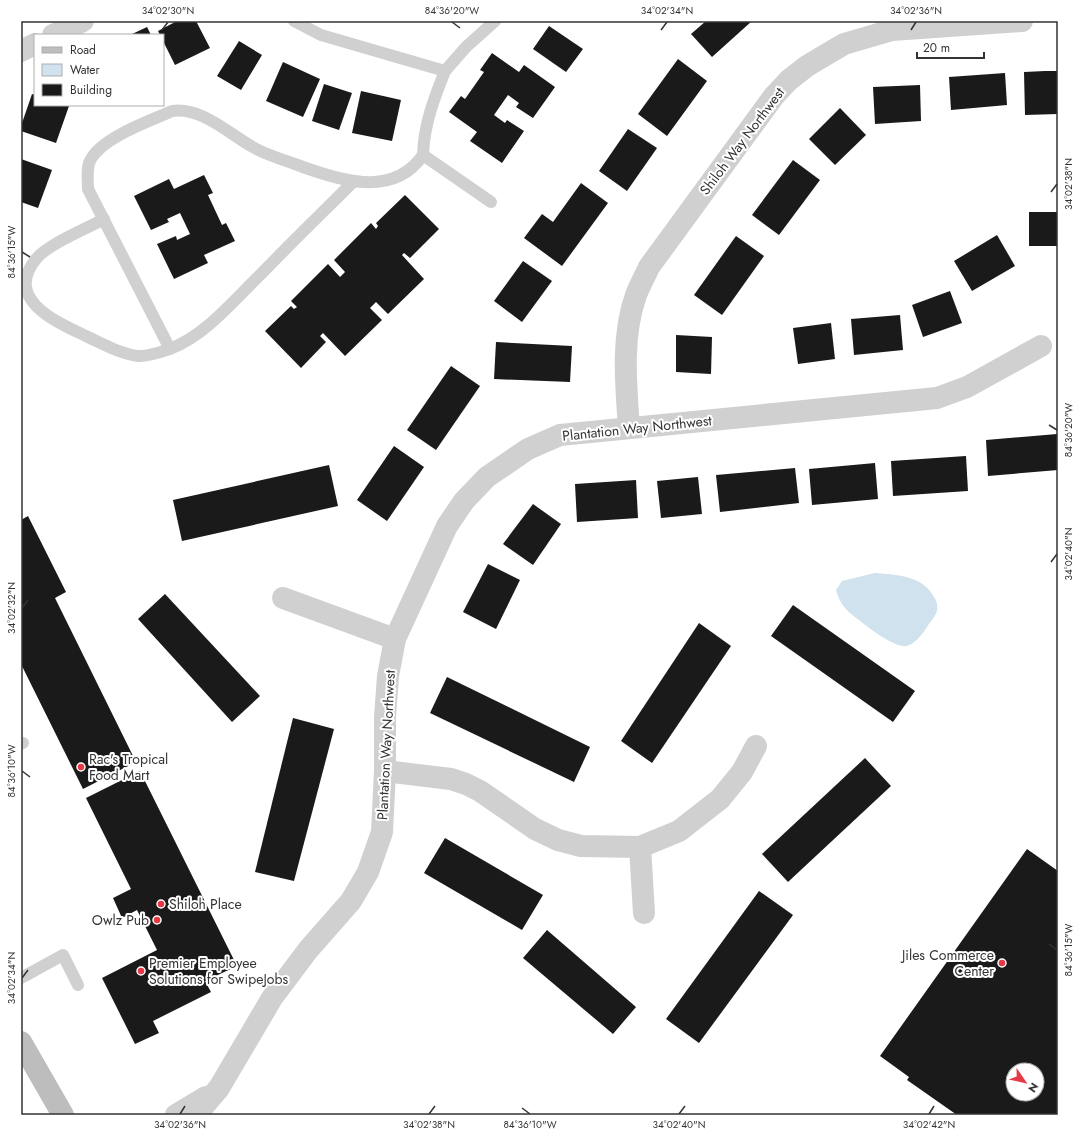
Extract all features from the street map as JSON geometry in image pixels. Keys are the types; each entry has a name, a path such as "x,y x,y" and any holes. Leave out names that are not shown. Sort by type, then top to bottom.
{"main road":[{"path":"23,1051 63,1115"}],"street":[{"path":"56,34 83,21"},
{"name":"Shiloh Way Northwest","path":"629,428 625,361 629,326 636,296 649,267 774,96 789,80 807,66 844,44 892,30 1022,21"},
{"path":"21,51 34,44"},
{"name":"Plantation Way Northwest","path":"196,1115 218,1088 272,998 308,950 351,901 368,872 382,832 386,771 385,717 388,676 396,639 448,526 464,501 487,477 528,449 560,435 937,398 967,387 1041,346"},
{"path":"283,598 396,639"},
{"path":"386,771 451,779 466,784 480,791 535,829 558,840 581,846 640,846 679,831 720,799 742,772 756,746"},
{"path":"640,846 644,913"},
{"name":"Plantation Way Northwest","path":"176,1115 218,1088"}],"lane":[{"path":"294,21 321,35 445,71"},
{"path":"170,349 88,189 87,174 91,159 104,143 172,110 182,109 194,112 252,147 325,175 353,182 386,181 395,178 416,165 423,155 424,133 429,112 445,71 466,47 495,21"},
{"path":"423,155 491,202"},
{"path":"104,220 44,251 30,268 27,279 28,290 34,304 45,316 61,325 124,353 140,356 170,349 199,332 227,308 353,182"},
{"path":"21,978 63,955 78,985"}],"water":[{"path":"875,573 900,576 916,580 929,590 936,600 937,611 935,615 916,641 910,645 902,646 879,635 850,613 843,606 838,596 836,590 842,581"}],"building":[{"path":"177,21 196,21 210,48 175,65 164,43 164,34 160,34 158,31"},
{"path":"706,21 752,21 712,57 691,34"},
{"path":"549,26 583,49 566,72 533,49"},
{"path":"147,27 150,34 132,34"},
{"path":"239,41 262,55 241,90 217,76"},
{"path":"492,53 519,72 524,65 555,87 533,118 516,107 519,103 508,95 494,115 505,123 507,120 524,131 502,163 470,141 477,132 449,112 461,96 465,99 484,72 480,70"},
{"path":"678,59 707,81 667,136 638,114"},
{"path":"283,62 320,79 303,117 266,101"},
{"path":"1058,71 1058,114 1025,115 1024,72"},
{"path":"1005,73 1007,105 951,110 949,77"},
{"path":"324,84 352,93 339,130 312,121"},
{"path":"920,85 921,121 875,124 873,87"},
{"path":"361,91 401,100 392,141 352,133"},
{"path":"32,94 34,95 34,106 69,106 56,143 21,131 21,126"},
{"path":"840,108 866,135 835,165 809,139"},
{"path":"628,129 657,148 627,191 599,171"},
{"path":"21,159 52,170 38,208 21,202"},
{"path":"793,160 820,180 779,235 752,215"},
{"path":"204,175 213,193 208,195 222,225 226,223 235,241 204,255 208,263 174,279 157,244 176,236 177,240 190,234 180,213 167,219 169,222 151,230 134,196 169,179 174,189"},
{"path":"581,183 608,203 562,266 524,238 542,214 553,222"},
{"path":"405,195 439,229 410,258 404,253 402,255 424,279 388,314 376,302 370,308 382,320 345,356 323,333 320,336 326,342 301,368 265,331 291,306 294,309 297,307 291,301 328,264 340,277 345,272 334,260 371,223 376,229 378,226 376,223"},
{"path":"1029,212 1058,212 1058,246 1029,246"},
{"path":"997,235 1015,266 972,291 954,261"},
{"path":"736,236 764,256 722,315 694,295"},
{"path":"523,261 552,281 522,322 494,301"},
{"path":"950,291 962,323 923,337 912,305"},
{"path":"900,315 903,350 854,355 851,319"},
{"path":"831,323 835,359 798,364 793,328"},
{"path":"676,335 712,337 711,374 676,372"},
{"path":"496,342 572,346 570,382 494,379"},
{"path":"451,366 480,386 436,450 407,430"},
{"path":"1057,434 1058,470 988,476 986,440"},
{"path":"394,446 424,467 387,521 357,500"},
{"path":"966,456 968,491 893,496 891,461"},
{"path":"875,463 878,499 812,505 809,469"},
{"path":"329,465 338,506 182,541 173,500"},
{"path":"795,468 799,503 720,512 716,475"},
{"path":"698,477 702,514 661,518 657,481"},
{"path":"636,480 638,518 577,522 575,484"},
{"path":"533,504 561,524 533,565 503,544"},
{"path":"28,516 66,592 55,598 136,762 83,789 21,664 21,520"},
{"path":"488,564 520,580 496,629 463,612"},
{"path":"165,594 260,696 232,722 138,619"},
{"path":"793,605 915,691 893,722 771,636"},
{"path":"699,623 731,646 652,763 621,741"},
{"path":"447,677 590,747 574,782 430,713"},
{"path":"293,718 334,729 294,881 255,872"},
{"path":"865,758 891,786 788,882 762,854"},
{"name":"Shiloh Place","path":"140,771 237,966 205,981 211,992 153,1021 159,1033 135,1044 102,978 157,950 137,910 122,918 113,898 131,889 86,798"},
{"path":"445,838 543,895 522,930 424,873"},
{"name":"Jiles Commerce Center","path":"1027,849 1058,871 1058,1115 957,1115 907,1080 909,1077 880,1056"},
{"path":"759,891 793,915 699,1043 666,1019"},
{"path":"547,930 636,1007 613,1034 523,958"}],"place":[{"name":"Rac's Tropical Food Mart","path":"81,767"},
{"name":"Shiloh Place","path":"161,904"},
{"name":"Owlz Pub","path":"157,920"},
{"name":"Jiles Commerce Center","path":"1002,963"},
{"name":"Premier Employee Solutions for SwipeJobs","path":"141,971"}]}
